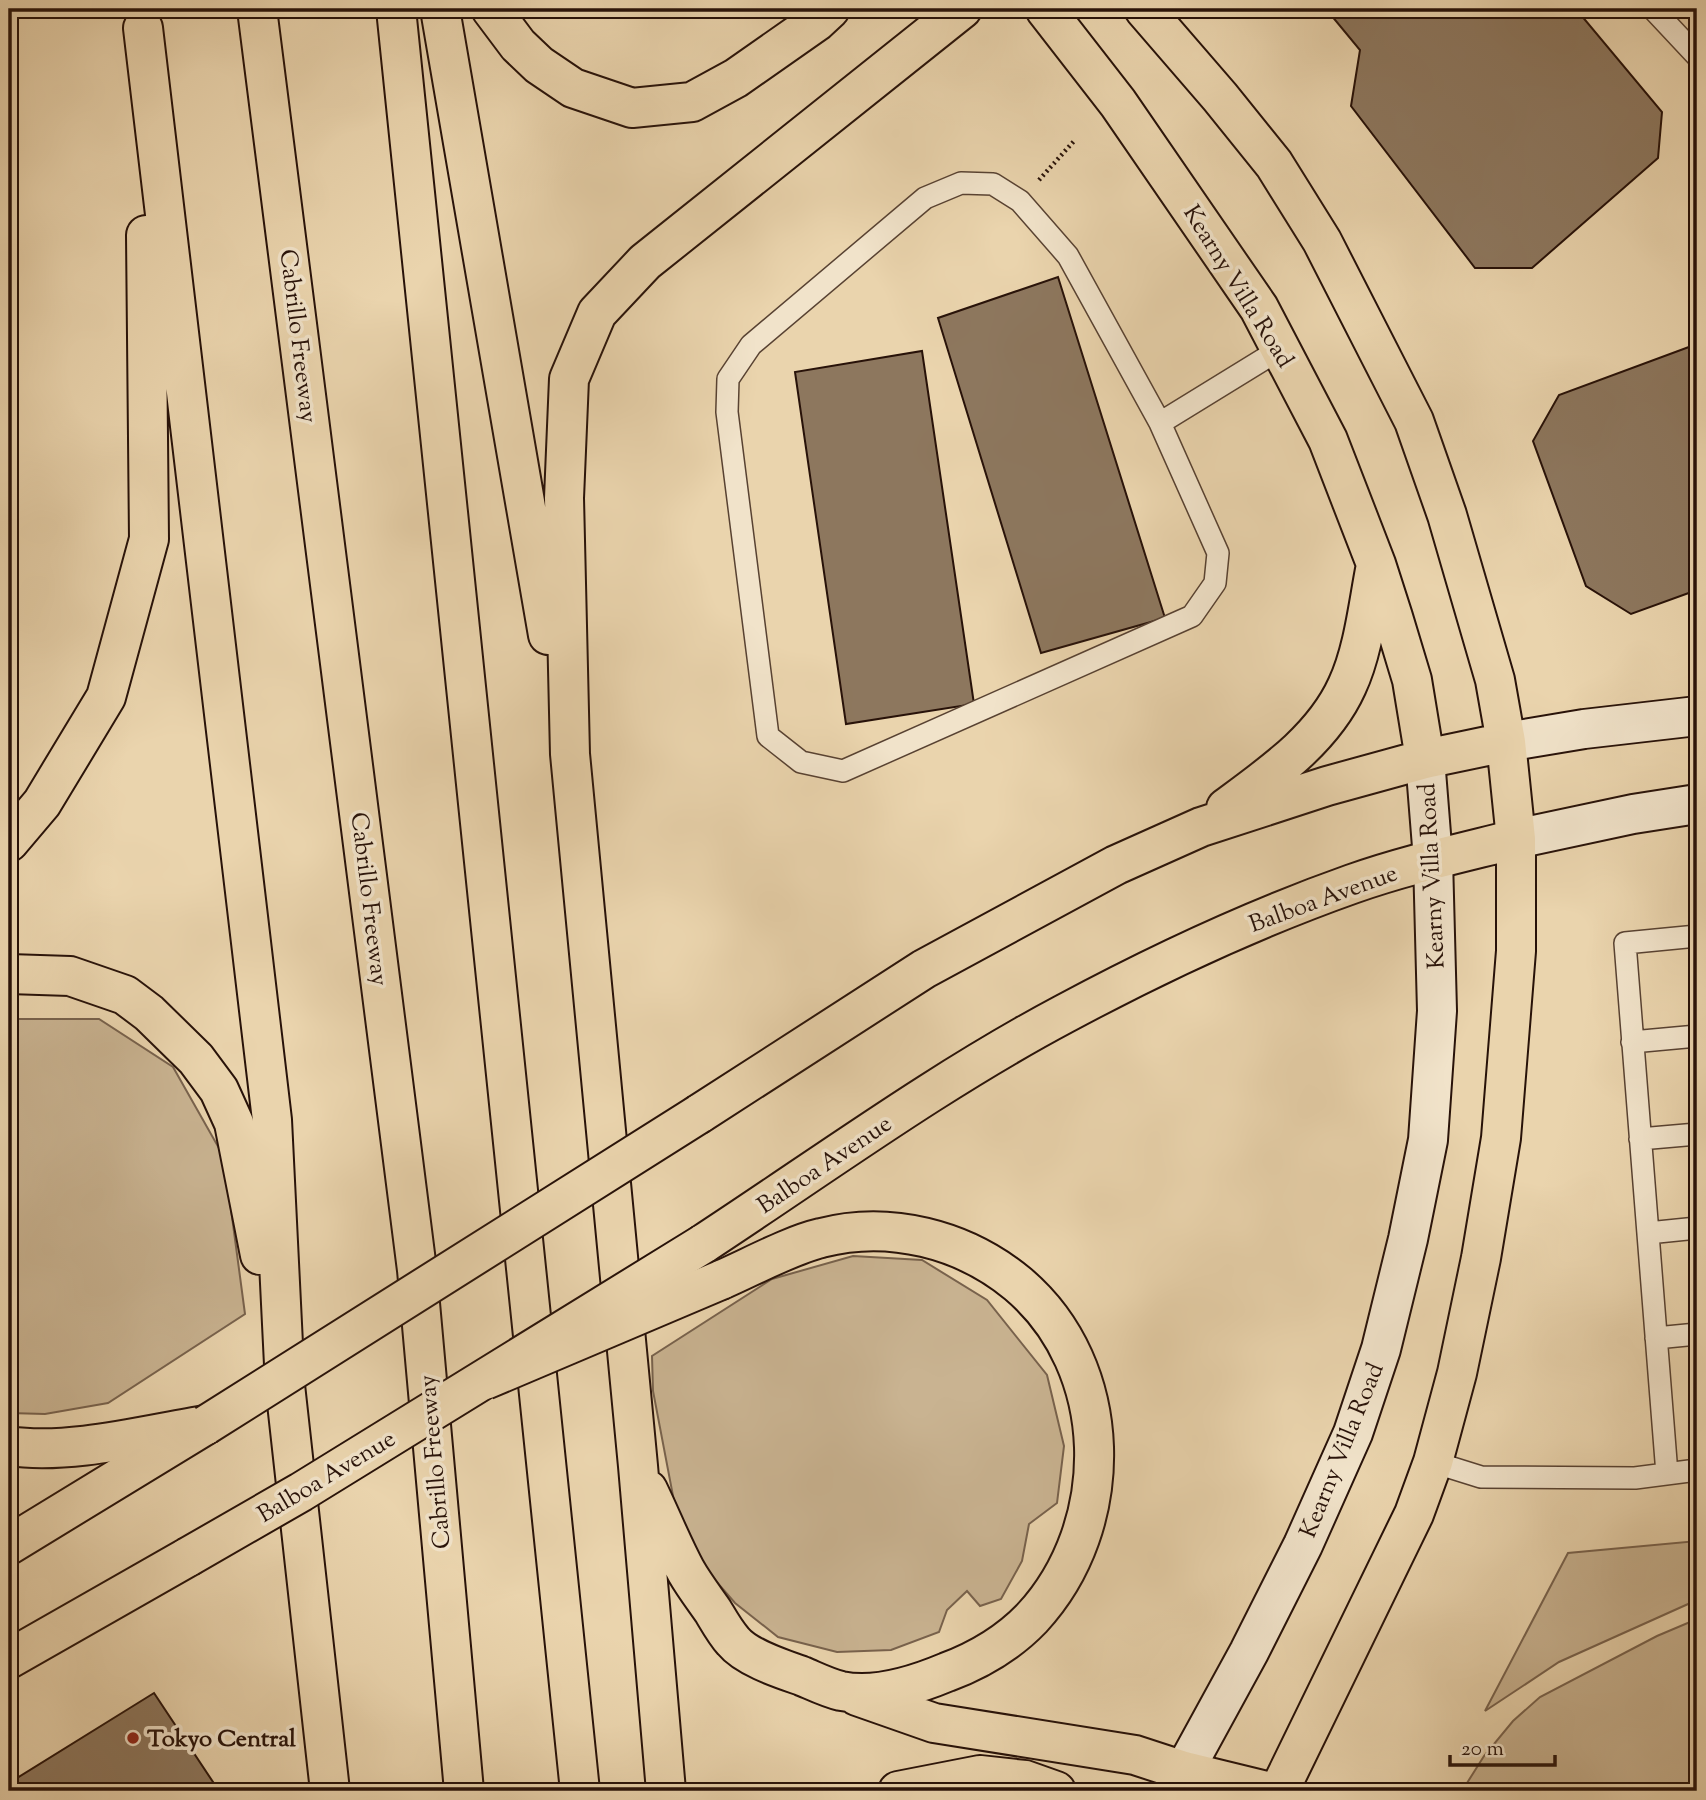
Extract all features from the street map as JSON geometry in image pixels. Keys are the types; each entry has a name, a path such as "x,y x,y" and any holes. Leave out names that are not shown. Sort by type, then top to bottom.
{"main road":[{"name":"Cabrillo Freeway","path":"257,9 417,1270 464,1791"},
{"path":"396,9 580,1791"},
{"path":"440,9 570,754"},
{"path":"491,9 518,45 539,65 573,88 632,108 692,102 736,78 816,22 830,9"},
{"path":"666,1791 570,754 564,498 569,379 597,313 645,262 962,9"},
{"name":"Kearny Villa Road","path":"1045,9 1118,103 1259,308 1328,440 1376,564 1412,680 1425,759 1433,859 1437,1011 1428,1140 1408,1239 1381,1349 1353,1433 1303,1545 1179,1781"},
{"path":"1144,9 1220,97 1273,164 1322,241 1414,421 1447,515 1495,680 1506,741 1516,839 1516,951 1501,1138 1481,1258 1457,1373 1433,1462 1414,1514 1279,1791"},
{"path":"9,842 42,803 106,696 149,539 143,19"},
{"path":"143,19 272,1120 285,1385 330,1791"},
{"path":"1201,827 1283,764 1313,737 1339,702 1349,683 1365,623 1376,564"},
{"path":"9,1545 206,1425 924,969 1116,865 1201,827 1327,786 1425,759 1506,741 1697,716"},
{"name":"Balboa Avenue","path":"9,1659 301,1492 485,1380 703,1244 946,1083 1062,1014 1194,948 1354,883 1433,859 1516,839 1633,814 1697,804"},
{"path":"9,974 70,976 125,995 172,1034 196,1059 219,1090 234,1123 285,1385"},
{"path":"485,1380 818,1238 857,1230 897,1233 945,1242 995,1267 1026,1291 1063,1337 1088,1397 1095,1465 1090,1508 1073,1556 1046,1601 1013,1636 978,1659 937,1676 891,1689 841,1691"},
{"path":"9,1446 35,1450 206,1425"},
{"path":"638,1466 687,1574 734,1643 769,1664 934,1723 1135,1755 1179,1781 1266,1791"},
{"path":"898,1791 980,1775 1026,1780 1056,1791"}],"lane":[{"path":"1653,9 1697,56"},
{"path":"961,183 993,184 1020,201 1068,256 1160,424 1218,553 1215,583 1192,616 843,771 801,762 768,736 727,412 729,379 751,345 925,198 961,183"},
{"path":"1160,424 1282,348"},
{"path":"1667,1474 1625,943 1697,936"},
{"path":"1632,1042 1697,1036"},
{"path":"1640,1139 1697,1134"},
{"path":"1648,1233 1697,1228"},
{"path":"1656,1338 1697,1334"},
{"path":"1433,1462 1481,1476 1635,1478 1697,1470"}],"path":[{"path":"1020,201 1074,141"}],"shaded area":[{"path":"9,1019 99,1019 173,1067 224,1157 245,1314 108,1403 45,1414 9,1413"},
{"path":"853,1256 922,1260 987,1300 1047,1375 1064,1446 1057,1503 1029,1524 1022,1561 1001,1599 980,1606 967,1591 947,1610 939,1632 891,1650 837,1652 778,1637 735,1603 708,1572 677,1517 653,1391 652,1356 772,1279"},
{"path":"1697,1541 1697,1600 1559,1662 1485,1711 1568,1553"},
{"path":"1697,1619 1697,1791 1462,1791 1484,1756 1513,1721 1540,1697 1657,1636"}],"building":[{"path":"1326,9 1576,9 1662,112 1658,158 1532,268 1475,268 1351,106 1360,50"},
{"path":"1058,277 1165,618 1041,653 938,318"},
{"path":"1697,344 1697,590 1631,614 1586,586 1533,441 1559,395"},
{"path":"922,351 974,704 846,724 795,372"},
{"name":"Tokyo Central","path":"154,1693 219,1791 9,1791 9,1783"}],"place":[{"name":"Tokyo Central","path":"133,1738"}]}
